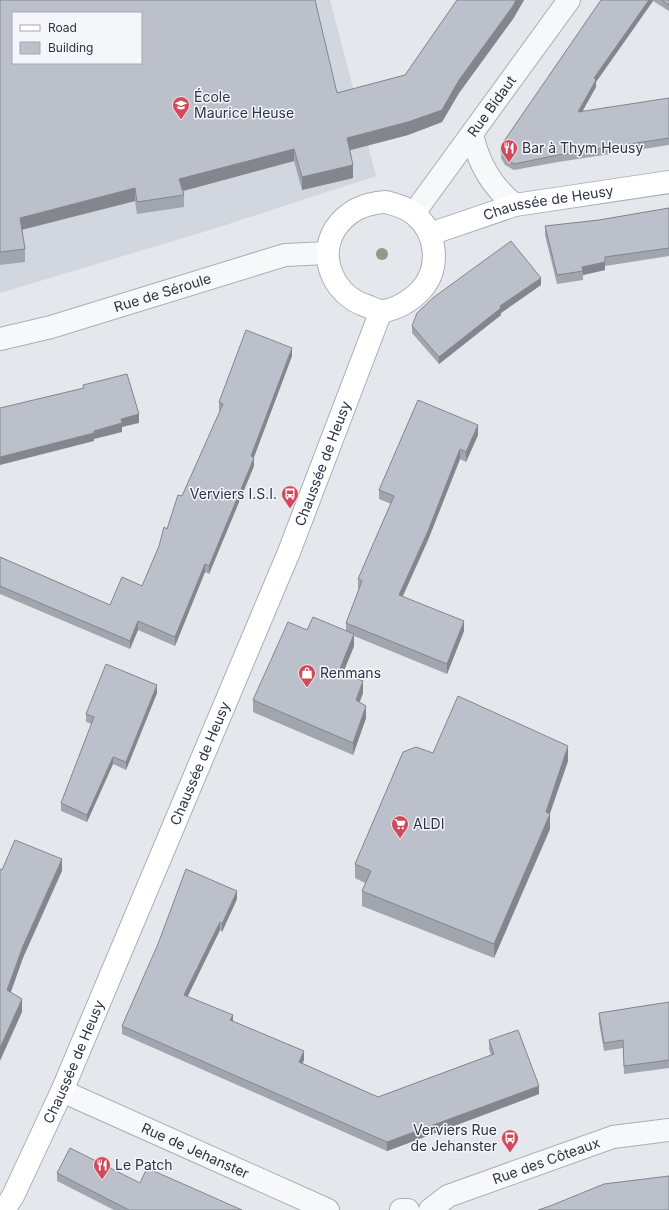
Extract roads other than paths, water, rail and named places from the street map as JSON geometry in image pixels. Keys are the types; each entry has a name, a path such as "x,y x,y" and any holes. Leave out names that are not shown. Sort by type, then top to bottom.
{"main road":[{"name":"Chaussée de Heusy","path":"430,234 515,205 669,182"},
{"path":"386,202 403,207 414,213 422,221 430,234 434,246 434,265 426,284 413,298 396,307 381,311 357,303 341,290 330,272 327,253 332,235 341,221 353,210 369,203 386,202"},
{"name":"Chaussée de Heusy","path":"4,1210 13,1196 62,1090 289,552 381,311"}],"street":[{"name":"Rue Bidaut","path":"414,213 569,0"},
{"path":"472,134 476,152 485,170 501,194 515,205"},
{"name":"Rue de Séroule","path":"0,339 51,327 284,255 327,253"},
{"name":"Rue de Jehanster","path":"62,1090 328,1210"},
{"name":"Rue des Côteaux","path":"430,1210 448,1196 613,1137 669,1130"},
{"path":"401,1210 408,1210"}],"place":[{"name":"École Maurice Heuse","path":"181,120"},
{"name":"Bar à Thym Heusy","path":"509,163"},
{"name":"Verviers I.S.I.","path":"290,509"},
{"name":"Renmans","path":"307,688"},
{"name":"ALDI","path":"400,839"},
{"name":"Verviers Rue de Jehanster","path":"510,1153"},
{"name":"Le Patch","path":"102,1180"}]}
